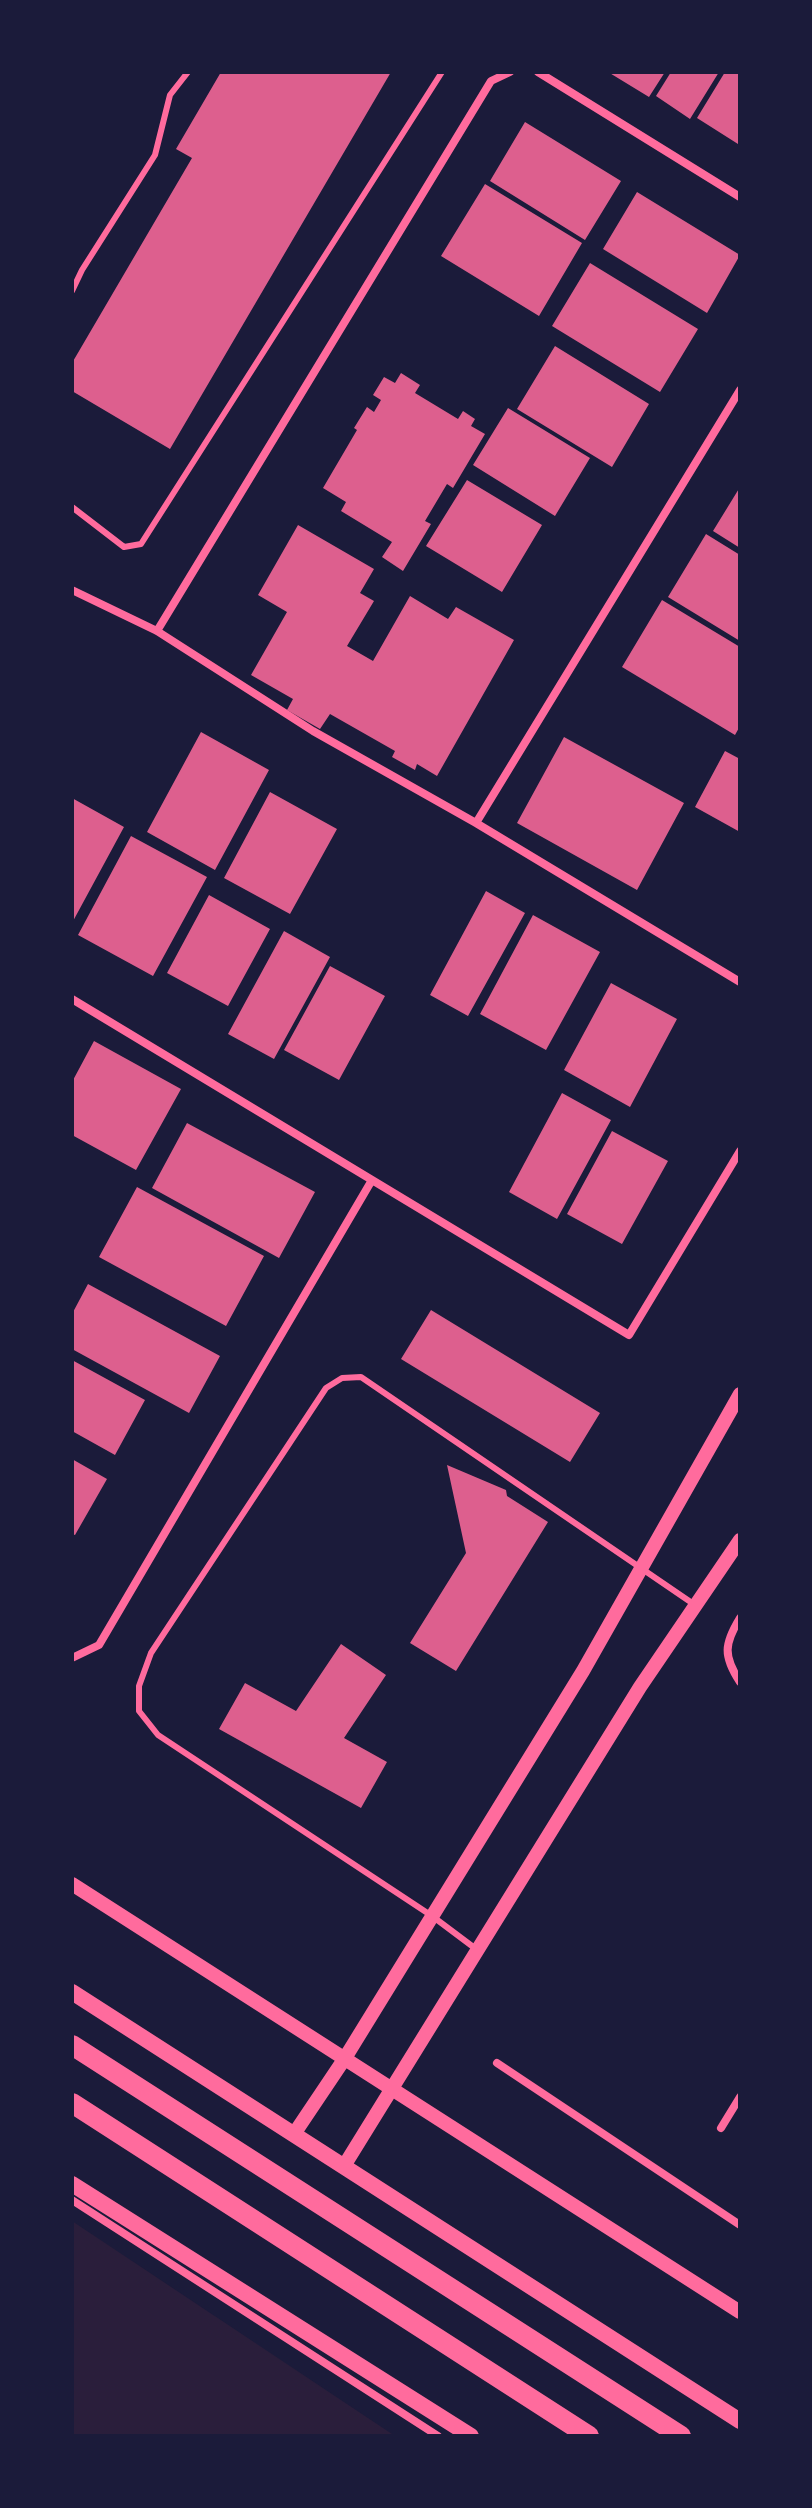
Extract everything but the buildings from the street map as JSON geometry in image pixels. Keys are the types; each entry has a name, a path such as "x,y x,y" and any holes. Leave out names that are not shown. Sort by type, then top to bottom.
{"main road":[{"path":"72,1992 740,2421"},
{"path":"72,2045 681,2436"},
{"path":"72,2103 589,2436"},
{"path":"72,2184 471,2436"}],"street":[{"path":"157,631 491,81 510,72"},
{"path":"538,72 740,197"},
{"path":"476,823 740,390"},
{"path":"72,590 157,631 313,731 476,823 740,982"},
{"path":"72,999 629,1335 740,1151"},
{"path":"72,1658 99,1645 372,1180"},
{"path":"294,2134 345,2058 575,1684 740,1394"},
{"path":"344,2166 640,1687 740,1540"},
{"path":"740,1618 730,1634 726,1660 740,1682"},
{"path":"72,1884 740,2312"},
{"path":"497,2063 740,2225"},
{"path":"721,2128 740,2097"},
{"path":"72,2200 438,2436"}],"lane":[{"path":"72,291 82,270 155,155 170,95 188,72"},
{"path":"72,507 124,547 141,544 442,72"},
{"path":"476,1949 432,1916 158,1735 139,1711 139,1686 151,1653 326,1388 342,1378 361,1377 695,1605"}],"shaded area":[{"path":"72,2221 395,2436 72,2436"}]}
